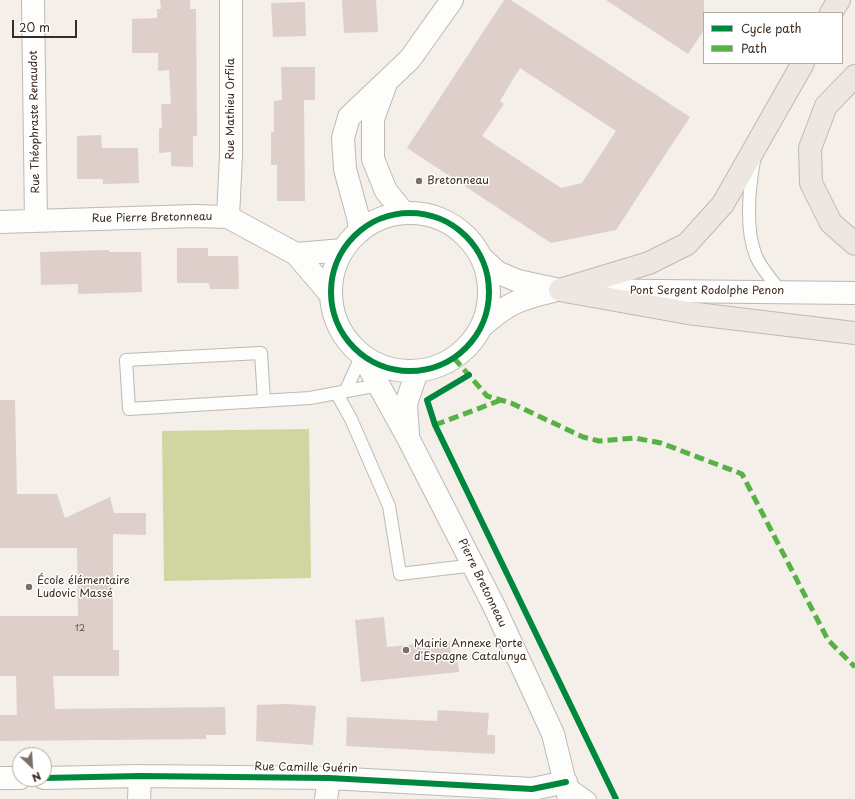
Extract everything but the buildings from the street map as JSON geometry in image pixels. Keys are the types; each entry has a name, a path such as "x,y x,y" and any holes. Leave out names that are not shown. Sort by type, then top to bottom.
{"main road":[{"path":"832,12 839,0"},
{"path":"560,290 649,263 687,244 723,204 802,64"},
{"path":"855,76 826,106 810,148 810,162 811,184 831,223 855,244"},
{"path":"560,290 688,313 855,333"}],"street":[{"name":"Rue Théophraste Renaudot","path":"33,0 36,221"},
{"name":"Rue Mathieu Orfila","path":"228,217 231,156 231,0"},
{"path":"360,231 358,217 345,169 343,138 349,117 410,59 452,0"},
{"path":"387,82 373,119 373,159 386,191 404,213"},
{"path":"404,213 428,215 450,224 468,238 482,258 489,281 489,304 481,327 470,344 454,358 437,367 417,371 391,369 376,364 362,355 346,339 335,318 331,295 333,272 343,250 360,231 381,219 404,213"},
{"name":"Rue Pierre Bretonneau","path":"0,222 195,216 228,217 296,254 331,295"},
{"path":"296,254 343,250"},
{"name":"Pont Sergent Rodolphe Penon","path":"482,258 497,272 518,281 560,290 780,291 855,293"},
{"name":"Pont Sergent Rodolphe Penon","path":"481,327 502,309 517,301 560,290"},
{"name":"Pierre Bretonneau","path":"362,355 475,565 554,734 568,790"},
{"name":"Pierre Bretonneau","path":"408,438 406,404 417,371"},
{"path":"139,799 140,776"},
{"name":"Rue Camille Guérin","path":"52,778 140,776 329,778 568,790"},
{"path":"0,778 12,778"},
{"path":"326,799 329,778"}],"lane":[{"path":"757,144 748,204 753,241 756,256 780,291"},
{"path":"264,401 261,353 126,360 129,408 264,401 310,398 379,385"},
{"path":"362,355 341,392 351,419 389,506 400,574 475,565"},
{"path":"568,790 590,799"}],"green space":[{"path":"309,429 311,578 164,581 162,431"}],"marked path":[{"path":"454,358 487,396 511,403 583,437 599,441 635,438 661,443 742,474 828,640 855,667"},
{"path":"435,425 501,400"}],"cycle path":[{"path":"410,213 440,219 454,226 466,236 476,248 483,262 489,292 483,322 476,336 466,348 454,358 440,365 410,371 380,365 366,358 354,348 344,336 337,322 331,292 337,262 344,248 354,236 366,226 380,219 410,213"},
{"path":"469,375 427,400 435,425 616,799"},
{"path":"52,778 140,776 329,778 532,789 566,782"}],"place":[{"name":"Bretonneau","path":"419,181"},
{"name":"École élémentaire Ludovic Massé","path":"29,587"},
{"name":"Mairie Annexe Porte d'Espagne Catalunya","path":"406,650"}]}
